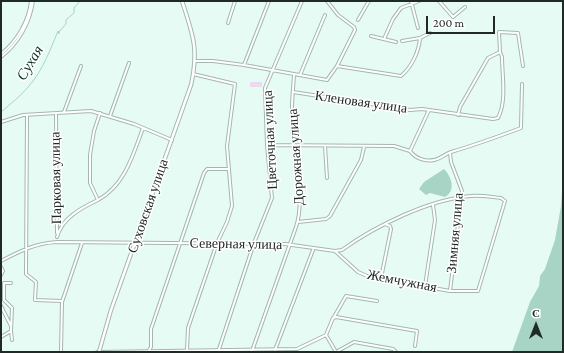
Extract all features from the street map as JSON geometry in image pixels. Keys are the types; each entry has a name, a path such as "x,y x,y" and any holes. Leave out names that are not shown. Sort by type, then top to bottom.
{"street":[{"path":"1,54 20,32 30,12 32,1"},
{"path":"1,57 8,52 22,33 32,13 32,1"},
{"name":"Суховская улица","path":"98,352 111,310 194,74 196,60 194,37 182,1"},
{"path":"228,22 235,1"},
{"path":"244,65 269,1"},
{"name":"Цветочная улица","path":"219,349 254,243 272,198 267,145 265,88 302,1"},
{"path":"196,60 244,65 327,80 337,66 354,34 354,27 338,14 327,1"},
{"path":"358,20 368,2 365,1"},
{"path":"411,1 418,28"},
{"path":"384,39 393,19 401,8 419,1"},
{"path":"439,1 453,17 465,6"},
{"path":"300,75 325,15"},
{"path":"458,114 460,107 488,58 500,52 499,32 518,33 523,66"},
{"path":"402,41 420,38 430,33"},
{"path":"371,36 396,42"},
{"path":"337,66 401,76 406,72 419,50 420,38"},
{"name":"Кленовая улица","path":"292,92 410,110 429,110 493,119 498,118 501,113 502,57 500,52"},
{"path":"110,116 129,63"},
{"path":"64,112 81,66"},
{"path":"187,350 188,328 217,243 232,206 228,139 235,84 194,74"},
{"name":"Дорожная улица","path":"252,351 298,222 300,209 291,118 294,75"},
{"path":"267,145 394,146 410,151 414,156 423,160 434,160 450,152 466,149 521,128 522,84"},
{"name":"Кленовая улица","path":"410,151 429,110"},
{"path":"1,122 27,115 56,114 64,112 100,113 172,140"},
{"path":"98,200 90,183 90,155 94,131 100,113"},
{"name":"Парковая улица","path":"56,114 57,242"},
{"path":"27,115 26,274 36,282 35,300 62,301"},
{"path":"57,237 58,231 73,214 98,200 108,192 126,172 143,128"},
{"path":"325,146 327,178"},
{"path":"298,222 326,218 330,216 361,160 364,146"},
{"name":"Зимняя улица","path":"450,152 450,162 462,191 450,291"},
{"path":"150,352 151,329 204,173 207,169 229,169"},
{"name":"Северная улица","path":"1,261 26,248 43,242 254,243 289,245 335,251 342,250 384,224 407,213 461,197 501,198 505,201 478,292"},
{"path":"425,286 435,220 433,205"},
{"path":"381,278 391,229 390,226 384,224"},
{"path":"61,352 62,301 83,242"},
{"path":"275,350 313,249"},
{"name":"Жемчужная","path":"335,251 358,272 367,276 450,291 478,292"},
{"path":"1,267 3,271 1,275"},
{"path":"11,283 4,283 4,300 12,308 12,340"},
{"path":"98,352 150,352 219,349 252,351 300,348 311,341 326,335 346,296 377,301"},
{"path":"1,306 11,327"},
{"path":"334,318 336,317 417,331 415,346"},
{"path":"1,337 11,331"},
{"path":"326,335 336,352 354,342 394,349 396,352"}],"shaded area":[{"path":"250,82 262,82 262,87 250,87"},
{"path":"444,169 447,172 452,184 451,191 445,197 430,193 426,195 419,189 424,182"},
{"path":"563,177 563,352 512,352 530,302 539,286 540,276 545,269 555,240 561,206"}],"waterway":[{"name":"Сухая","path":"1,112 23,93 34,80 46,60 58,31 59,34 66,24 66,20 74,13 74,8 80,1"}]}
